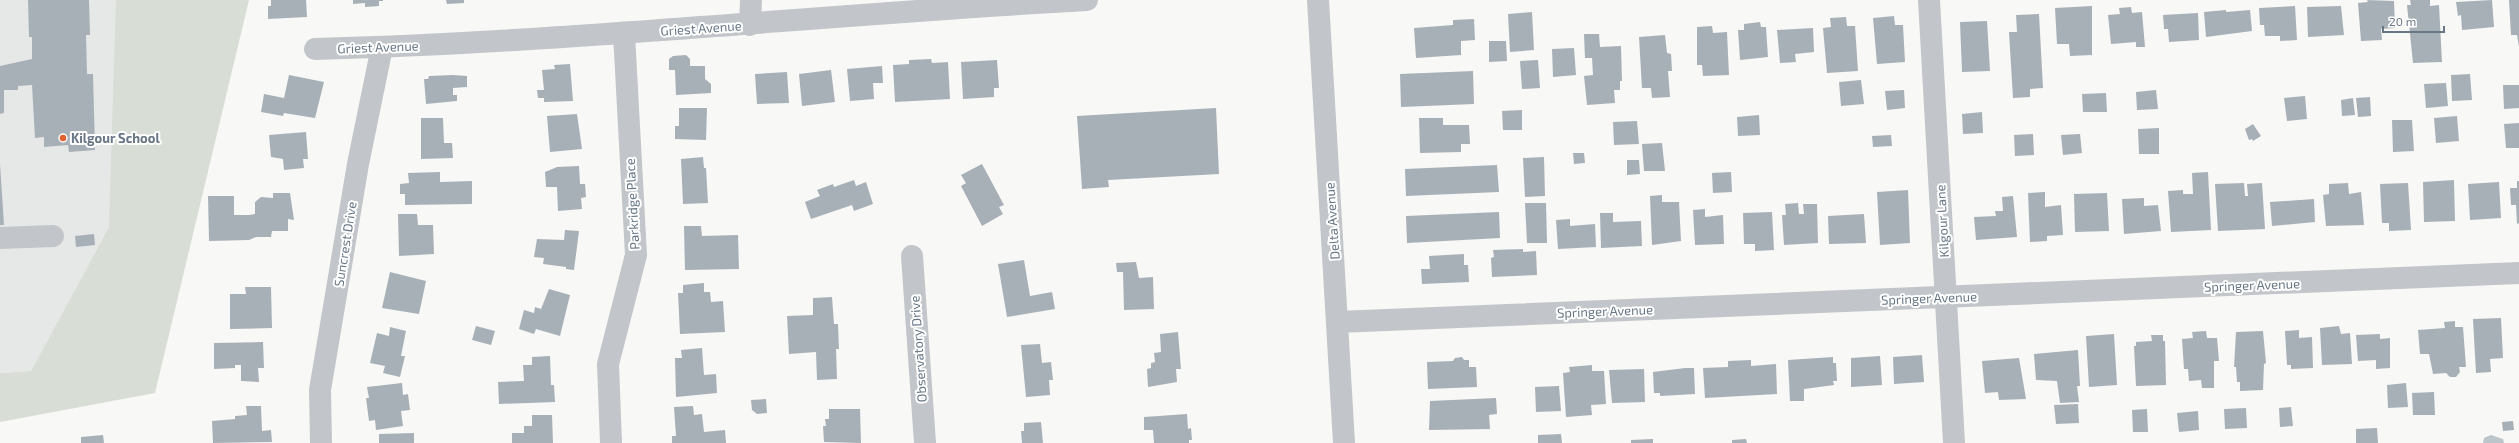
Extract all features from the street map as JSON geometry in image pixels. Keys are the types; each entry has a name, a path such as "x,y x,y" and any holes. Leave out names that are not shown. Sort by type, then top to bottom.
{"street":[{"path":"750,25 751,0"},
{"name":"Griest Avenue","path":"315,49 382,47 624,34 750,25 997,2 1087,0"},
{"name":"Delta Avenue","path":"1318,0 1344,443"},
{"name":"Kilgour Lane","path":"1929,0 1954,443"},
{"name":"Parkridge Place","path":"610,443 608,364 636,255 624,34"},
{"name":"Suncrest Drive","path":"321,443 320,390 358,164 382,47"},
{"path":"0,238 53,236"},
{"name":"Observatory Drive","path":"912,256 925,443"},
{"name":"Springer Avenue","path":"1338,322 1946,298 2519,273"}],"shaded area":[{"name":"Kilgour School","path":"0,0 138,0 109,227 31,371 0,373"},
{"path":"116,0 249,0 155,393 0,422 0,373 31,371 109,227"},
{"path":"2491,435 2503,439 2504,443 2483,443 2484,438"}],"building":[{"path":"28,0 89,0 90,35 86,35 87,74 93,74 95,150 69,152 68,145 44,147 44,137 35,138 32,85 18,86 18,90 4,90 4,113 0,114 0,66 32,59 32,37 29,37"},
{"path":"271,0 306,0 307,17 268,19 268,6 271,6"},
{"path":"353,0 383,1 379,1 379,6 365,7 365,3 353,4"},
{"path":"446,0 464,0 464,3 447,4"},
{"path":"2367,0 2394,1 2395,28 2381,29 2382,40 2361,41 2358,3 2368,2"},
{"path":"2410,0 2430,0 2430,6 2439,5 2442,62 2413,63 2407,5 2411,5"},
{"path":"2492,0 2494,27 2462,30 2461,15 2458,16 2456,2"},
{"path":"2509,0 2519,0 2519,47 2517,35 2511,35"},
{"path":"2092,6 2092,55 2070,56 2069,44 2057,44 2055,8"},
{"path":"2295,6 2297,40 2280,41 2280,36 2265,36 2264,25 2260,25 2259,8"},
{"path":"2341,6 2344,35 2308,37 2307,7"},
{"path":"2131,7 2132,13 2142,12 2145,47 2136,47 2136,42 2111,44 2108,15 2120,14 2119,8"},
{"path":"2226,10 2226,12 2250,10 2252,31 2206,37 2204,12"},
{"path":"1532,12 1534,50 1510,52 1508,14"},
{"path":"2198,13 2199,40 2169,42 2168,29 2164,29 2163,15"},
{"path":"2039,14 2043,88 2030,89 2030,97 2013,98 2009,32 2017,32 2016,15"},
{"path":"1894,16 1895,25 1903,25 1905,62 1877,64 1873,18"},
{"path":"1846,17 1847,26 1855,26 1858,71 1827,73 1823,28 1831,27 1830,18"},
{"path":"1474,19 1475,40 1461,41 1461,55 1416,58 1414,28 1453,25 1453,20"},
{"path":"1987,21 1990,71 1962,72 1960,22"},
{"path":"1760,22 1761,27 1766,27 1768,57 1740,60 1738,30 1744,30 1744,24"},
{"path":"1712,26 1713,33 1727,32 1729,75 1703,76 1702,65 1697,65 1697,27"},
{"path":"1813,28 1814,52 1795,54 1796,62 1780,63 1777,30"},
{"path":"1584,34 1599,34 1600,47 1621,46 1622,81 1620,81 1620,90 1614,90 1615,103 1587,105 1584,76 1593,75 1592,58 1585,58"},
{"path":"1665,35 1667,53 1671,54 1672,71 1668,71 1670,97 1652,98 1651,88 1642,88 1639,37"},
{"path":"1489,41 1506,41 1507,61 1489,62"},
{"path":"1574,48 1576,75 1553,77 1552,49"},
{"path":"686,55 690,59 690,66 705,66 705,79 711,84 711,93 676,95 675,70 669,70 669,59 673,56"},
{"path":"931,59 932,63 948,62 950,99 895,102 893,65 909,64 909,60"},
{"path":"997,60 999,88 994,88 994,97 963,99 961,62"},
{"path":"1538,60 1540,88 1522,89 1520,61"},
{"path":"570,64 573,101 544,102 544,98 538,98 537,90 544,90 542,70 555,69 554,65"},
{"path":"882,66 883,83 873,83 874,99 850,101 847,69"},
{"path":"831,70 835,102 802,106 799,74"},
{"path":"1473,71 1474,104 1401,107 1400,74"},
{"path":"787,72 789,103 757,104 755,74"},
{"path":"2470,74 2472,100 2452,101 2451,75"},
{"path":"289,75 324,82 315,118 284,113 283,116 261,112 264,94 284,98"},
{"path":"429,76 467,76 467,87 453,88 453,95 457,95 457,101 426,104 424,79 428,79"},
{"path":"1861,80 1864,104 1841,106 1839,82"},
{"path":"2446,83 2448,106 2426,108 2424,84"},
{"path":"2503,85 2519,85 2519,108 2504,109"},
{"path":"1904,90 1905,108 1887,110 1885,91"},
{"path":"2156,90 2158,109 2137,110 2136,92"},
{"path":"2106,93 2107,112 2083,112 2082,94"},
{"path":"2305,96 2307,119 2287,121 2284,98"},
{"path":"2370,97 2371,116 2358,117 2356,98"},
{"path":"2353,98 2355,115 2342,116 2341,100"},
{"path":"679,108 707,108 706,140 675,139 675,126 679,126"},
{"path":"1216,108 1219,174 1108,180 1109,187 1082,189 1077,116"},
{"path":"1522,110 1522,130 1503,130 1502,111"},
{"path":"1982,112 1983,133 1963,134 1962,114"},
{"path":"577,114 582,149 550,152 547,116"},
{"path":"1759,115 1760,135 1738,136 1737,117"},
{"path":"2457,116 2459,141 2436,143 2434,118"},
{"path":"421,118 443,118 444,143 452,143 453,158 421,159"},
{"path":"1419,118 1443,118 1443,125 1469,125 1470,144 1461,144 1461,152 1420,153"},
{"path":"2392,120 2412,120 2414,151 2393,152"},
{"path":"1637,121 1639,144 1614,145 1613,122"},
{"path":"2519,123 2519,148 2506,148 2504,124"},
{"path":"2253,124 2261,136 2253,141 2252,139 2249,140 2245,129"},
{"path":"2159,128 2159,154 2139,154 2138,129"},
{"path":"306,132 308,159 303,159 304,168 284,170 283,159 271,157 269,135"},
{"path":"2033,134 2034,155 2015,156 2014,135"},
{"path":"2080,134 2082,153 2063,155 2061,135"},
{"path":"1891,135 1892,146 1873,147 1872,136"},
{"path":"1662,143 1665,171 1644,171 1642,144"},
{"path":"1573,153 1584,153 1585,163 1574,164"},
{"path":"703,157 704,168 706,168 708,203 683,204 681,159"},
{"path":"1544,157 1545,196 1525,197 1523,158"},
{"path":"1627,160 1639,160 1640,174 1627,175"},
{"path":"0,164 4,225 0,225"},
{"path":"982,164 1004,205 999,207 1003,214 982,226 961,186 966,183 961,175"},
{"path":"1497,165 1499,192 1406,196 1405,169"},
{"path":"579,166 580,184 585,184 586,197 581,198 582,209 558,211 557,187 546,187 545,172 557,167"},
{"path":"440,172 440,182 472,181 472,204 405,205 405,194 400,194 400,184 409,183 408,173"},
{"path":"1731,172 1732,192 1713,193 1712,173"},
{"path":"2208,172 2211,230 2171,232 2168,191 2183,190 2183,194 2193,194 2192,173"},
{"path":"854,180 856,186 866,182 873,204 854,211 852,205 811,219 805,202 820,196 817,190 833,184 834,187"},
{"path":"2454,180 2455,221 2424,222 2423,182"},
{"path":"2517,181 2519,181 2519,223 2517,224 2516,205 2511,205 2510,188 2517,188"},
{"path":"2499,182 2501,218 2470,220 2468,184"},
{"path":"2244,183 2245,196 2248,196 2247,184 2262,183 2265,229 2218,231 2215,184"},
{"path":"2348,183 2349,194 2361,192 2364,225 2326,226 2323,195 2329,194 2329,184"},
{"path":"2408,183 2411,230 2389,231 2389,223 2382,223 2380,184"},
{"path":"1908,190 1910,243 1880,245 1877,192"},
{"path":"2045,192 2045,207 2061,205 2063,235 2047,236 2047,241 2030,242 2028,193"},
{"path":"273,193 290,193 294,220 288,219 288,231 272,231 271,237 256,237 249,240 209,241 208,196 234,196 234,215 249,215 255,214 255,202 261,197 273,198"},
{"path":"2107,193 2109,231 2075,232 2074,194"},
{"path":"1662,195 1662,202 1679,202 1681,241 1652,245 1650,196"},
{"path":"2013,196 2017,237 1976,240 1974,217 1996,216 1995,211 2003,211 2002,197"},
{"path":"2144,198 2144,206 2158,205 2161,231 2124,234 2122,199"},
{"path":"2314,199 2315,222 2272,226 2270,202"},
{"path":"1525,203 1546,203 1547,243 1527,243"},
{"path":"1798,203 1799,214 1804,214 1803,204 1817,204 1818,243 1784,245 1782,215 1786,215 1785,204"},
{"path":"1705,209 1705,217 1723,215 1724,244 1695,245 1693,210"},
{"path":"1499,212 1500,238 1407,243 1406,216"},
{"path":"1772,212 1774,250 1755,251 1755,244 1744,244 1743,213"},
{"path":"1600,213 1613,213 1613,222 1641,221 1642,246 1601,248"},
{"path":"398,214 417,214 418,225 433,225 434,254 399,256"},
{"path":"1864,214 1866,243 1829,244 1828,216"},
{"path":"1570,219 1570,226 1595,224 1596,247 1558,249 1556,220"},
{"path":"684,226 701,226 702,236 738,235 739,269 685,270"},
{"path":"565,230 579,231 574,270 566,269 566,267 543,264 544,258 534,257 537,239 564,240"},
{"path":"94,234 95,245 76,247 75,236"},
{"path":"1523,249 1523,252 1536,251 1537,275 1492,277 1491,258 1494,257 1493,250"},
{"path":"1464,254 1464,265 1468,265 1469,282 1422,284 1421,269 1430,269 1429,256"},
{"path":"1024,260 1030,296 1052,292 1055,309 1007,317 998,264"},
{"path":"1136,262 1139,278 1153,277 1154,309 1124,310 1123,272 1117,272 1116,263"},
{"path":"390,272 426,281 419,314 382,308"},
{"path":"704,283 704,292 710,292 711,302 723,301 725,332 680,334 678,293 683,293 683,285"},
{"path":"245,287 271,287 272,328 230,329 230,294 246,294"},
{"path":"549,289 570,295 560,336 536,329 534,334 519,329 524,310 534,313 535,307 541,309"},
{"path":"832,297 834,324 838,324 839,349 836,349 837,379 817,380 816,352 789,354 787,316 813,315 813,298"},
{"path":"2501,318 2503,358 2490,359 2491,372 2476,373 2473,319"},
{"path":"2455,321 2455,327 2463,327 2466,367 2459,367 2460,372 2456,377 2450,377 2446,373 2433,374 2429,354 2420,354 2418,330 2445,328 2444,322"},
{"path":"476,326 495,331 491,345 472,340"},
{"path":"2339,326 2341,334 2350,333 2352,364 2322,365 2320,328"},
{"path":"390,327 406,331 401,356 405,356 400,377 383,373 385,366 370,363 377,333 389,336"},
{"path":"2299,330 2299,338 2312,337 2313,368 2291,369 2291,365 2287,365 2285,331"},
{"path":"2206,331 2207,338 2217,338 2219,361 2214,361 2214,388 2202,388 2201,380 2189,381 2188,369 2184,369 2182,339 2193,338 2192,332"},
{"path":"2263,331 2266,363 2264,364 2263,390 2240,391 2240,382 2237,382 2236,367 2234,367 2236,332"},
{"path":"1178,332 1181,369 1176,369 1177,382 1148,387 1147,369 1151,368 1151,363 1155,362 1154,353 1161,352 1160,334"},
{"path":"2114,334 2117,385 2089,387 2086,336"},
{"path":"2380,334 2380,339 2390,338 2390,368 2376,369 2376,360 2358,361 2356,335"},
{"path":"2151,335 2163,335 2163,341 2165,341 2166,385 2136,386 2134,346 2136,346 2136,342 2152,341"},
{"path":"263,342 264,368 258,368 259,382 241,381 241,365 235,365 235,368 214,369 214,343"},
{"path":"1040,344 1042,363 1051,362 1053,380 1049,380 1050,395 1026,397 1021,345"},
{"path":"702,348 704,375 716,374 717,393 676,397 675,358 682,358 681,350"},
{"path":"2078,350 2080,386 2077,386 2079,402 2060,403 2057,381 2036,380 2034,354"},
{"path":"1922,355 1924,382 1894,384 1893,357"},
{"path":"550,356 551,385 554,385 555,402 499,404 498,382 524,381 523,365 532,365 532,357"},
{"path":"1880,356 1882,385 1851,387 1851,358"},
{"path":"1462,357 1464,360 1469,360 1469,367 1476,367 1477,387 1428,389 1427,362 1453,361 1455,358"},
{"path":"1833,357 1833,363 1836,363 1837,381 1833,381 1834,385 1804,389 1804,401 1790,401 1788,360"},
{"path":"2019,358 2026,399 1999,400 1998,392 1985,393 1982,361"},
{"path":"1751,360 1751,366 1776,364 1777,394 1705,398 1703,368 1728,367 1728,361"},
{"path":"1592,365 1592,371 1604,371 1606,404 1591,405 1592,415 1566,417 1563,373 1570,372 1569,367"},
{"path":"1694,368 1695,394 1660,396 1660,393 1654,393 1653,372"},
{"path":"1644,369 1645,402 1612,403 1609,370"},
{"path":"402,383 403,395 408,394 410,410 401,411 403,426 376,430 375,420 369,421 366,398 369,398 367,387"},
{"path":"2406,383 2408,407 2388,408 2387,385"},
{"path":"1559,386 1561,411 1536,412 1535,387"},
{"path":"2434,392 2435,415 2413,415 2412,393"},
{"path":"1496,398 1497,414 1489,415 1490,429 1429,430 1430,401"},
{"path":"766,399 767,413 757,414 752,410 751,400"},
{"path":"2078,404 2079,423 2056,424 2054,405"},
{"path":"246,406 261,406 262,431 271,430 272,442 213,443 212,421 235,419 235,416 247,415"},
{"path":"693,406 694,415 702,414 704,432 725,430 726,443 672,443 672,436 676,436 674,407"},
{"path":"2291,407 2293,426 2280,427 2279,408"},
{"path":"2246,408 2247,428 2225,429 2224,409"},
{"path":"829,409 860,409 861,443 824,442 823,426 826,426 825,419 829,419"},
{"path":"2147,409 2148,432 2133,432 2132,410"},
{"path":"2198,411 2199,430 2179,432 2177,413"},
{"path":"1187,414 1188,429 1191,428 1192,440 1189,440 1189,443 1154,443 1153,430 1144,430 1144,417"},
{"path":"532,415 552,415 553,443 512,443 512,433 524,433 524,426 532,426"},
{"path":"2513,421 2514,430 2503,431 2502,422"},
{"path":"1041,422 1043,443 1022,443 1021,431 1024,431 1024,423"},
{"path":"2377,428 2378,443 2356,443 2356,429"},
{"path":"414,433 414,443 379,443 379,434"},
{"path":"1561,434 1562,443 1538,443 1538,435"},
{"path":"103,435 104,443 81,443 81,437"},
{"path":"1653,439 1653,443 1631,443 1631,440"},
{"path":"1746,439 1747,443 1732,443 1732,440"}],"place":[{"name":"Kilgour School","path":"63,138"}]}
